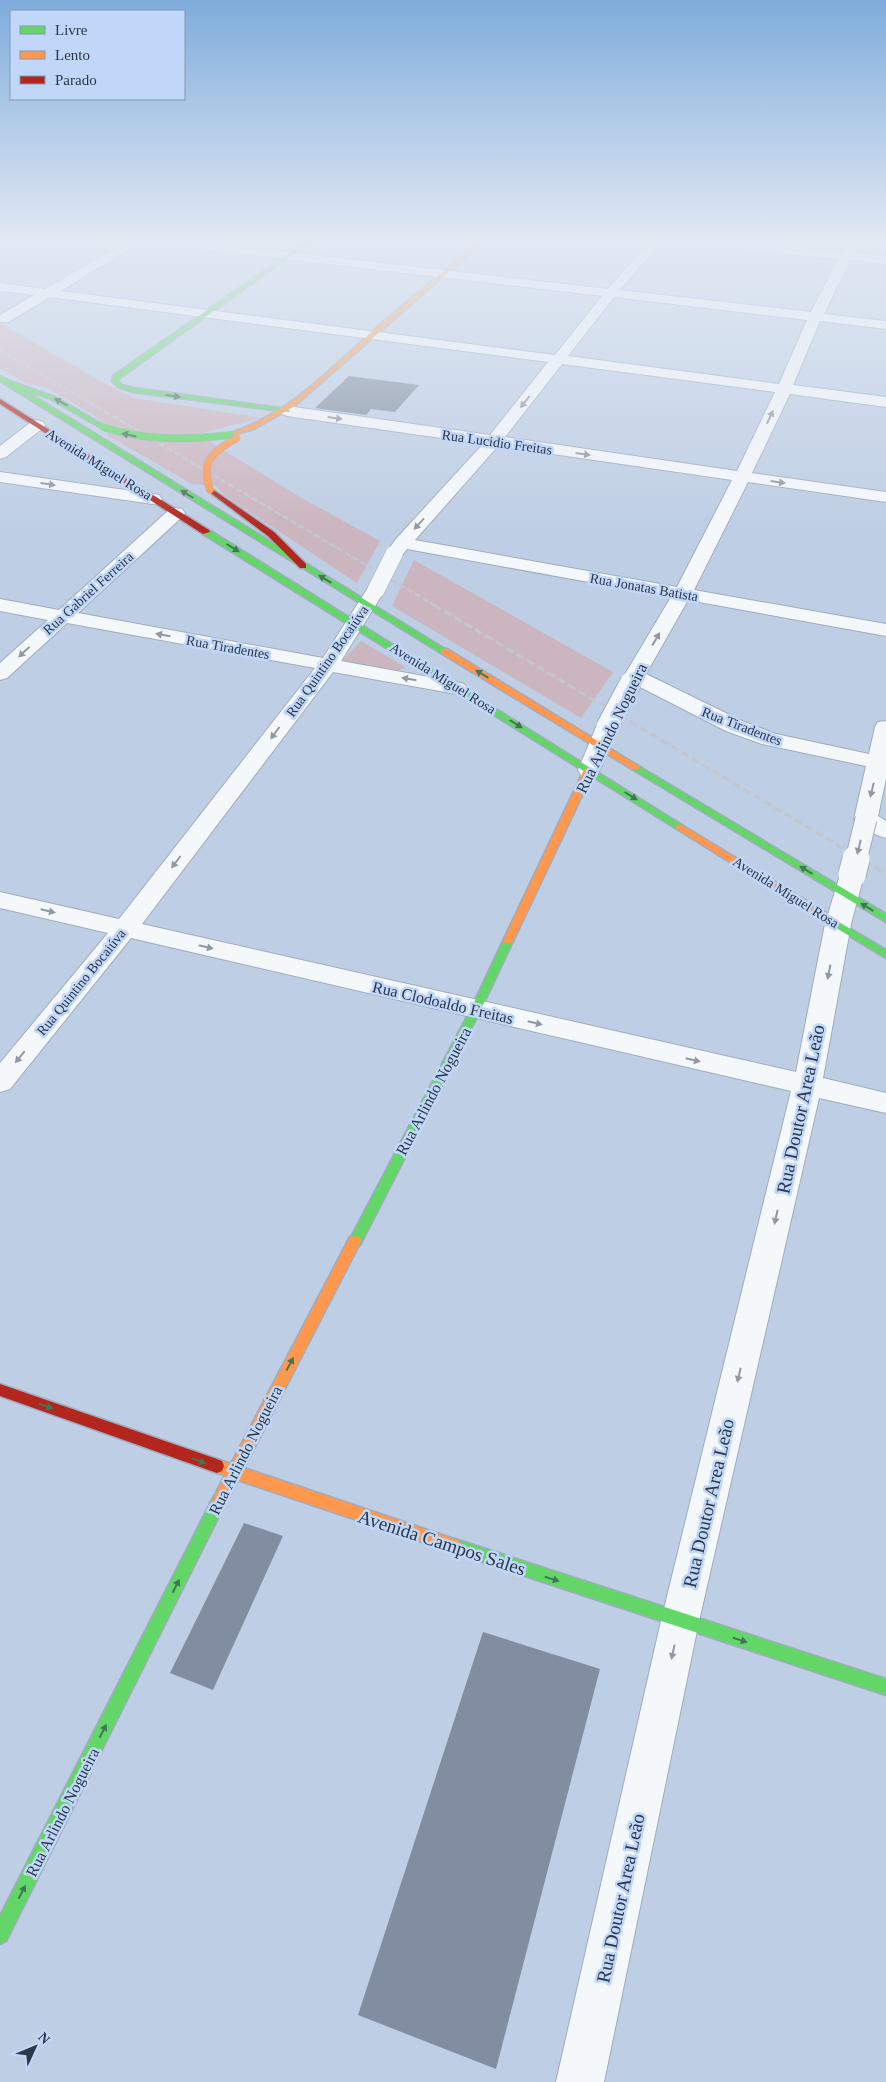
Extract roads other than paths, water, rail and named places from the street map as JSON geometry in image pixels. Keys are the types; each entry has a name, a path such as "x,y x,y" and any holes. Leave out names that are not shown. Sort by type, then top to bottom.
{"street":[{"name":"Rua Lucidio Freitas","path":"170,339 115,377 114,380 120,386 133,390 886,497"},
{"path":"4,381 53,398 103,427 136,436 166,440 233,437 249,432 287,411 367,339"},
{"path":"396,339 886,402"},
{"name":"Rua Quintino Bocaiúva","path":"0,1082 126,928 328,665 367,606 398,548 493,442 574,339"},
{"name":"Rua Arlindo Nogueira","path":"0,1935 233,1473 476,1009 589,770 603,736 682,594 742,477 806,339"},
{"name":"Avenida Miguel Rosa","path":"4,381 367,606 457,688 589,770 886,919"},
{"name":"Avenida Miguel Rosa","path":"0,400 176,512 367,606 603,736 846,898 886,955"},
{"path":"0,454 37,425"},
{"path":"233,437 214,452 206,462 204,472 210,490 278,539 291,550 303,566"},
{"path":"0,477 153,499"},
{"name":"Rua Gabriel Ferreira","path":"0,674 176,512"},
{"name":"Rua Jonatas Batista","path":"398,548 682,594 886,630"},
{"name":"Rua Tiradentes","path":"0,605 457,688"},
{"name":"Rua Tiradentes","path":"633,679 734,726 770,739 882,764"},
{"name":"Rua Doutor Area Leão","path":"580,2082 680,1621 807,1086 846,898 882,764 886,727"},
{"path":"866,819 886,831"},
{"name":"Rua Clodoaldo Freitas","path":"0,900 886,1103"},
{"name":"Avenida Campos Sales","path":"0,1390 233,1473 886,1687"}],"railway":[{"path":"0,350 92,404"},
{"path":"89,402 436,606"},
{"path":"434,605 863,860"},
{"path":"861,859 886,874"}]}
